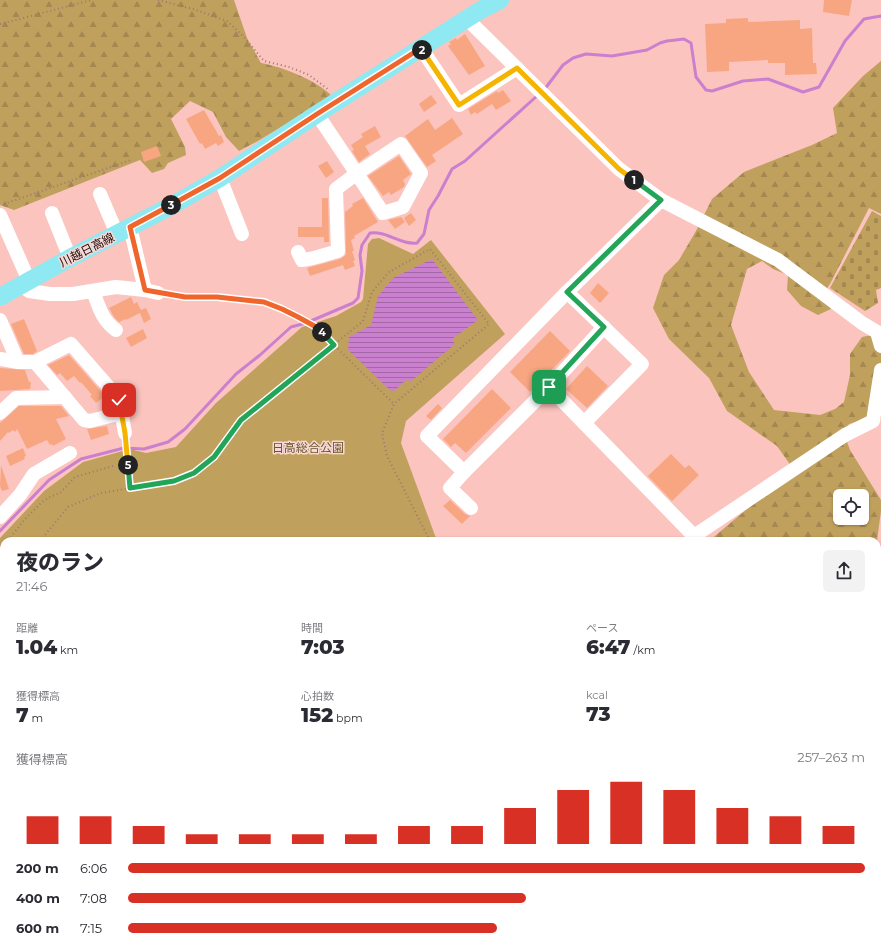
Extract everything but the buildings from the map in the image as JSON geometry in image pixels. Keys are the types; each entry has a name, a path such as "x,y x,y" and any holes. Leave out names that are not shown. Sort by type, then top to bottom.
{"main road":[{"name":"川越日高線","path":"0,297 220,178 421,48 475,10 500,0"}],"street":[{"path":"475,10 517,68 619,169 661,200 778,260 862,323 879,331 881,346"},
{"path":"421,48 459,105 517,68"},
{"path":"298,252 302,260 314,259 325,254 338,251 336,189 356,174 401,144 421,173 403,207 383,213 356,174 317,114"},
{"path":"220,178 242,234"},
{"path":"100,194 123,231 151,291"},
{"path":"464,472 427,436 567,292 661,200"},
{"path":"52,213 70,258"},
{"path":"0,215 4,235 29,291 50,294 72,294 93,292 116,287 151,291"},
{"path":"93,292 108,324 116,330"},
{"path":"567,292 642,364 584,423"},
{"path":"0,320 18,362"},
{"path":"471,508 450,488 464,472 549,387 604,327"},
{"path":"0,359 18,362 35,362 71,344 119,400 125,433"},
{"path":"35,362 84,420 90,421 122,413"},
{"path":"549,387 694,536 846,435 873,421 881,370"},
{"path":"0,413 16,398 65,397"},
{"path":"0,517 20,495 34,474 70,453"}],"path":[{"path":"0,24 92,0"},
{"path":"158,0 193,9 227,21 243,36 264,61 289,67 309,75 342,99"},
{"path":"0,205 131,160"},
{"path":"43,537 68,507 101,493 174,481 194,473 214,457 241,420 363,321 372,292 389,272 430,249 489,324 394,404 382,433 387,456 428,537"},
{"path":"151,291 185,297 217,297 264,302 282,309 318,328 394,404"},
{"path":"125,433 130,488"},
{"path":"11,537 26,518 42,502 60,493 75,478 113,466"}],"green space":[{"path":"0,0 234,0 247,38 261,63 299,75 325,90 332,96 239,151 226,137 213,112 190,101 171,119 185,147 186,155 168,163 164,169 152,173 140,160 14,210 0,205"},
{"path":"881,61 881,214 869,208 824,293 831,309 818,315 801,306 787,290 788,275 773,269 762,261 747,269 731,325 749,372 774,410 820,415 835,409 844,402 850,375 850,354 862,337 881,333 881,418 877,415 849,424 843,431 850,450 881,500 878,537 714,537 747,509 796,473 777,446 727,411 709,378 669,339 653,308 664,275 679,260 712,199 744,172 812,145 837,133 833,108 863,76"},
{"path":"872,211 881,216 881,288 876,290 878,303 865,311 830,288"},
{"name":"日高総合公園","path":"379,238 413,254 431,240 505,334 406,421 401,443 436,537 1,537 44,491 83,462 130,449 146,453 176,447 216,403 302,327 336,316 361,302 363,299 368,244 372,239"}],"shaded area":[{"path":"432,259 478,320 452,339 455,344 410,382 407,379 394,391 390,390 348,350 349,337 371,325 378,296 393,278"}],"waterway":[{"path":"544,90 563,65 573,58 586,54 612,56 647,50 660,43 684,39 691,43 696,77 706,90 712,91 743,81 768,79 803,92 819,87 845,41 864,19 881,16"},
{"path":"0,531 49,480 81,459 124,448 144,449 168,442 185,429 236,374 291,327 306,323 353,303 358,298 362,271 360,255 362,245 370,233 383,234 405,242 417,243 424,234 429,210 452,169 465,161 538,95"}],"route":[{"path":"119,400 125,433 130,488 174,481 194,473 214,457 241,420 334,345 318,328 282,309 264,302 217,297 185,297 145,290 130,227 220,178 421,48 459,105 517,68 619,169 661,200 567,292 604,327 549,387"}]}
